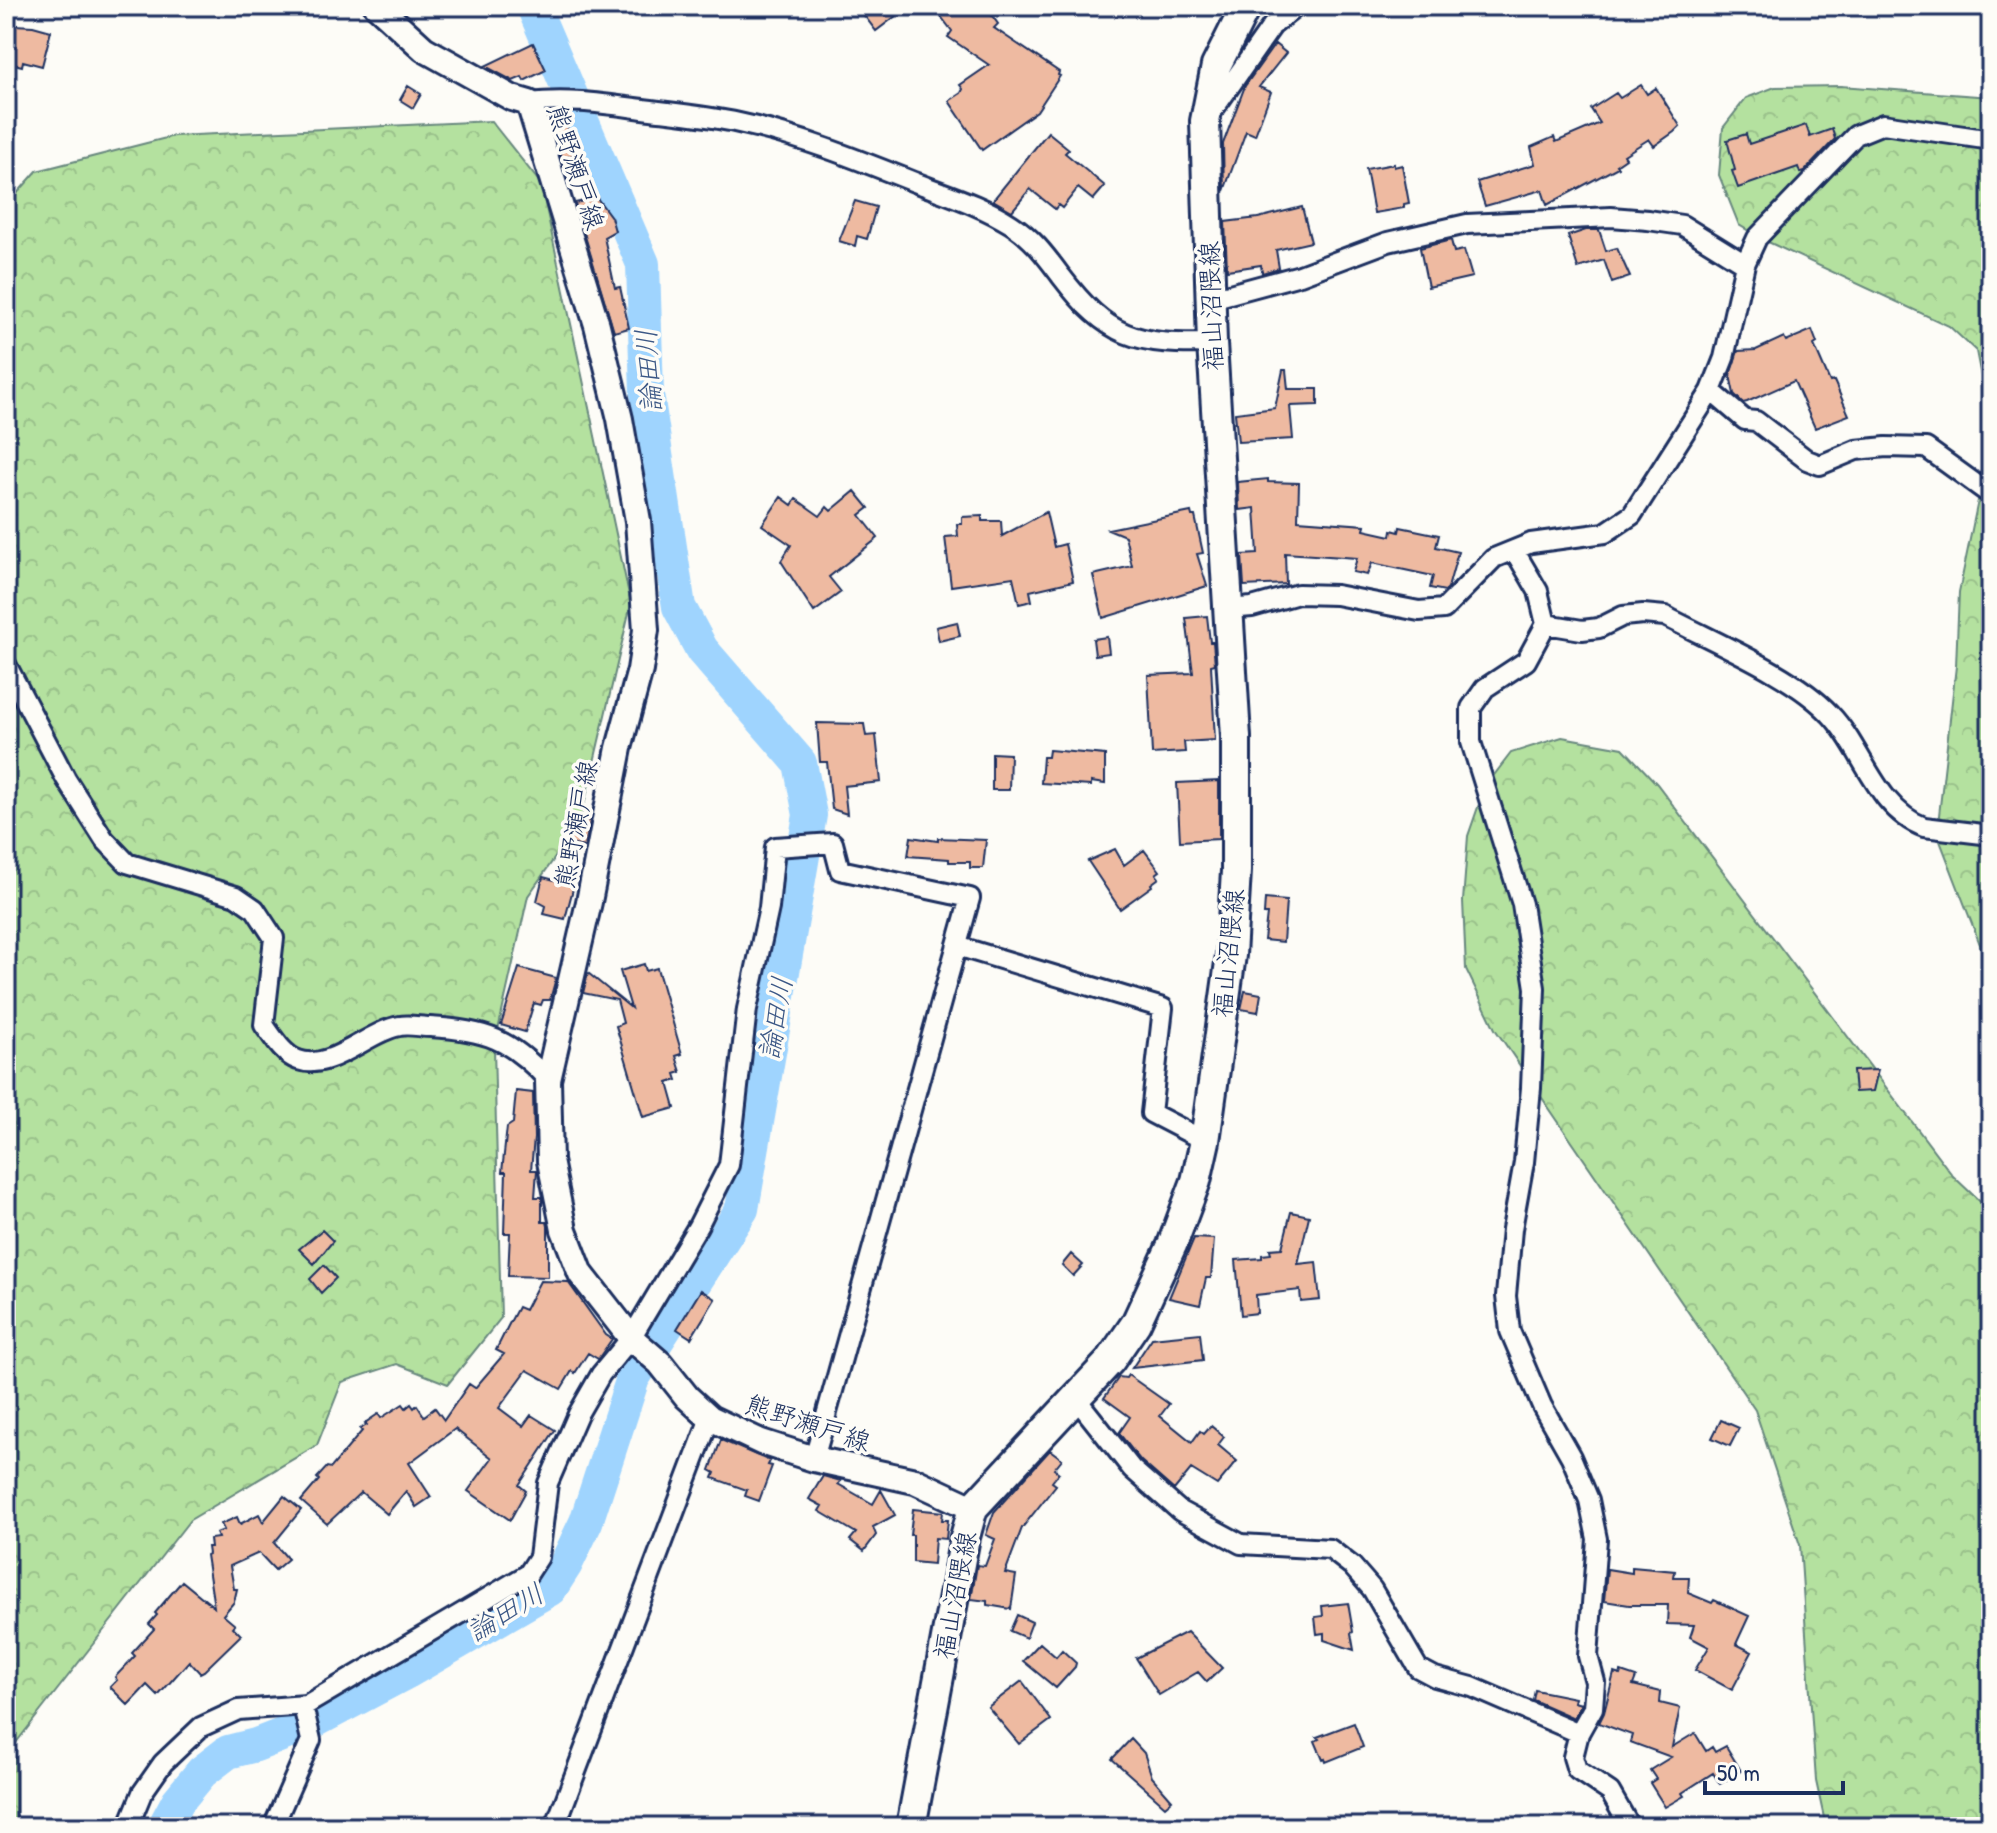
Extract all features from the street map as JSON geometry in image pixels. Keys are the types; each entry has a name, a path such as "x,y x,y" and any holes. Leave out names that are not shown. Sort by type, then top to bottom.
{"main road":[{"name":"熊野瀬戸線","path":"377,6 424,49 512,98 529,103 597,325 620,419 638,521 646,630 640,670 619,748 589,902 548,1080 550,1161 564,1230 581,1274 631,1338 660,1363 687,1397 710,1418 761,1442 814,1459 915,1481 973,1508"},
{"name":"福山沼隈線","path":"911,1827 973,1508 1110,1361 1136,1323 1196,1181 1205,1141 1231,955 1236,871 1236,737 1212,343 1205,121 1216,66 1246,6"}],"street":[{"path":"1205,121 1272,26 1297,6"},
{"path":"529,103 557,99 592,102 739,122 850,156 980,208 1009,223 1033,240 1080,300 1101,321 1131,336 1168,344 1212,343"},
{"path":"1228,609 1252,607 1298,594 1336,595 1419,611 1444,609 1494,558 1531,543 1605,533 1632,515 1711,391 1724,358 1745,264 1757,238 1856,135 1883,124 1991,140"},
{"path":"1211,299 1300,275 1388,242 1467,224 1611,217 1648,220 1682,225 1745,264"},
{"path":"1711,391 1745,420 1756,421 1807,460 1820,465 1856,450 1926,448 1991,495"},
{"path":"1514,550 1538,591 1546,624 1526,661 1485,688 1471,708 1471,742 1522,904 1535,988 1531,1088 1506,1296 1510,1331 1542,1406 1571,1457 1589,1500 1597,1539 1588,1656 1595,1682 1593,1708 1579,1733 1573,1757 1577,1770 1610,1792 1630,1827"},
{"path":"1546,624 1582,630 1599,628 1623,616 1665,616 1798,687 1831,715 1889,801 1914,823 1924,827 1991,835"},
{"path":"6,664 66,779 104,839 127,863 236,896 255,909 274,938 264,1025 283,1051 297,1060 317,1063 399,1026 456,1028 497,1038 525,1055 548,1080"},
{"path":"128,1827 142,1793 163,1763 201,1727 238,1710 303,1706 528,1574 539,1557 548,1483 578,1414 601,1374 631,1338 698,1226 729,1165 747,1009 769,908 775,847 833,843 840,870 970,898 814,1459"},
{"path":"957,946 1163,1008 1151,1113 1205,1141"},
{"path":"1075,1397 1132,1469 1180,1511 1241,1544 1330,1549 1352,1566 1372,1589 1418,1668 1435,1677 1472,1687 1579,1733"},
{"path":"555,1827 710,1418"},
{"path":"273,1827 311,1740 303,1706"}],"green space":[{"path":"1840,86 1991,97 1991,427 1976,351 1949,326 1766,241 1739,225 1719,175 1723,128 1746,98 1775,87"},
{"path":"491,121 541,184 631,604 580,822 528,896 494,1048 501,1318 448,1384 397,1364 342,1382 317,1445 190,1520 15,1744 16,1827 6,1827 6,206 37,171 174,136"},
{"path":"1991,438 1991,973 1937,833 1956,666 1959,592"},
{"path":"1562,737 1623,748 1657,784 1953,1176 1991,1212 1991,1827 1826,1827 1816,1781 1800,1545 1755,1410 1495,1029 1466,969 1463,901 1468,836 1485,787 1511,753"}],"building":[{"path":"857,6 909,6 876,31"},
{"path":"933,6 985,6 998,24 994,28 1059,72 1060,76 1037,111 982,150 949,101 961,93 963,89 960,85 989,65 948,37 952,31"},
{"path":"14,25 51,31 42,66 23,61 22,66 6,62"},
{"path":"533,43 546,70 524,81 522,77 513,81 485,66"},
{"path":"1275,44 1286,53 1259,87 1271,92 1255,135 1246,131 1224,191 1223,144 1245,86"},
{"path":"1641,85 1647,94 1656,88 1680,126 1674,132 1654,146 1649,139 1624,155 1626,158 1616,165 1618,167 1547,205 1542,190 1485,206 1477,182 1535,164 1531,147 1554,137 1556,142 1600,123 1591,109 1616,93 1620,98"},
{"path":"408,86 421,94 413,108 400,100"},
{"path":"548,113 563,113 576,154 562,159"},
{"path":"1806,125 1810,137 1832,129 1835,139 1804,172 1800,173 1798,167 1738,188 1727,140 1746,134 1749,144"},
{"path":"1048,132 1069,149 1065,153 1105,186 1093,200 1078,188 1062,208 1058,205 1055,209 1030,189 1012,211 993,200"},
{"path":"1394,164 1394,167 1402,165 1409,203 1404,204 1404,208 1374,213 1366,169"},
{"path":"597,198 611,217 615,231 604,237 615,288 620,287 629,328 614,332 575,203"},
{"path":"855,201 876,207 867,239 857,236 855,246 839,241"},
{"path":"1302,207 1311,242 1276,250 1279,268 1262,273 1261,265 1227,270 1225,222"},
{"path":"1586,230 1599,230 1606,251 1617,248 1630,277 1612,283 1604,260 1578,268 1568,236"},
{"path":"1451,240 1454,252 1464,250 1472,277 1428,287 1420,248"},
{"path":"1812,330 1817,343 1814,345 1830,382 1834,381 1849,415 1815,428 1794,381 1743,403 1734,394 1730,375 1738,351 1756,350 1784,337 1786,341"},
{"path":"1283,370 1286,370 1288,389 1318,389 1318,405 1290,406 1293,439 1238,442 1235,413 1275,408"},
{"path":"1268,479 1268,482 1299,483 1298,520 1365,525 1364,530 1391,536 1392,530 1399,532 1400,527 1439,535 1436,547 1458,552 1448,588 1445,591 1430,588 1433,576 1372,563 1367,575 1353,572 1357,558 1285,553 1286,584 1244,586 1242,555 1258,554 1255,508 1239,510 1238,482"},
{"path":"855,491 869,508 860,515 878,538 829,577 841,592 814,612 781,561 791,545 762,525 781,497 792,505 796,499 820,516 827,507 831,511"},
{"path":"1046,512 1054,547 1065,544 1073,581 1030,591 1032,601 1019,604 1013,577 951,586 945,537 958,536 957,524 962,524 962,517 982,516 982,521 1001,521 1002,536"},
{"path":"1191,512 1195,516 1203,553 1197,554 1207,586 1103,618 1093,575 1132,566 1125,536 1108,529"},
{"path":"1207,616 1215,664 1211,665 1215,740 1184,742 1185,752 1152,754 1148,675 1193,673 1186,618"},
{"path":"957,622 960,636 939,641 936,627"},
{"path":"1107,637 1109,653 1095,655 1093,639"},
{"path":"817,723 864,724 866,736 876,735 881,782 844,786 847,814 832,809 827,762 820,762"},
{"path":"1049,750 1105,755 1105,784 1041,783 1043,757 1048,757"},
{"path":"992,753 1010,754 1009,790 992,790"},
{"path":"1219,781 1219,839 1180,841 1177,783"},
{"path":"575,817 590,821 585,847 568,844"},
{"path":"911,837 938,841 938,838 986,840 983,868 970,868 970,862 908,856"},
{"path":"1115,849 1124,865 1144,850 1160,871 1156,874 1159,878 1152,886 1120,909 1088,861"},
{"path":"543,877 574,885 565,919 544,914 546,906 537,901"},
{"path":"1265,899 1286,901 1283,942 1264,940"},
{"path":"644,964 646,971 657,968 682,1054 676,1056 681,1072 675,1074 677,1080 668,1083 675,1108 643,1117 616,1026 623,1023 617,1000 583,993 588,973 631,1008 620,971"},
{"path":"519,968 556,978 550,1000 543,1000 541,1005 534,1003 525,1032 501,1025"},
{"path":"1245,991 1261,994 1258,1012 1241,1009"},
{"path":"1878,1070 1873,1091 1855,1092 1853,1071"},
{"path":"516,1091 533,1093 531,1170 537,1170 535,1197 542,1197 542,1222 547,1222 548,1226 548,1277 508,1276 510,1233 504,1233 506,1172 502,1172 507,1127 513,1123"},
{"path":"1291,1212 1309,1216 1298,1264 1316,1262 1320,1300 1301,1302 1300,1290 1256,1295 1257,1313 1241,1315 1236,1260 1262,1258 1262,1255 1271,1254 1270,1249 1282,1248"},
{"path":"322,1230 333,1241 314,1264 299,1249"},
{"path":"1194,1238 1214,1239 1211,1278 1206,1278 1200,1305 1169,1298"},
{"path":"1071,1254 1083,1265 1073,1276 1062,1265"},
{"path":"324,1265 336,1278 321,1293 310,1279"},
{"path":"540,1281 568,1282 612,1339 598,1359 588,1353 561,1389 527,1370 499,1408 523,1426 531,1415 555,1430 519,1485 526,1491 510,1520 468,1491 492,1458 455,1429 409,1463 431,1497 416,1507 406,1491 387,1514 361,1492 327,1524 301,1501 319,1480 317,1478 327,1467 331,1468 362,1431 360,1429 367,1425 365,1423 378,1414 381,1418 403,1404 406,1408 411,1404 414,1408 417,1405 424,1416 435,1408 444,1420 469,1384 475,1388 504,1354 496,1350 518,1307 525,1310"},
{"path":"701,1290 715,1299 691,1338 677,1329"},
{"path":"1200,1333 1203,1360 1132,1368 1152,1338"},
{"path":"1128,1375 1169,1404 1160,1416 1192,1442 1200,1431 1204,1434 1211,1426 1224,1437 1218,1445 1237,1461 1217,1485 1191,1469 1174,1490 1141,1461 1119,1433 1130,1417 1104,1398 1119,1377 1126,1378"},
{"path":"1721,1420 1739,1428 1730,1446 1712,1438"},
{"path":"721,1440 770,1461 768,1465 772,1466 759,1501 745,1496 747,1490 713,1478 715,1473 710,1470"},
{"path":"1050,1450 1062,1459 1054,1469 1059,1473 1052,1482 1056,1485 1022,1528 1005,1573 1016,1575 1011,1609 971,1599 977,1565 985,1566 995,1539 986,1535 994,1512"},
{"path":"823,1476 841,1481 838,1484 873,1504 881,1490 895,1515 873,1527 876,1535 864,1551 850,1540 856,1533 819,1511 822,1506 809,1499"},
{"path":"284,1496 301,1510 274,1543 288,1559 275,1570 259,1553 230,1566 234,1589 237,1589 234,1602 223,1615 241,1635 204,1671 200,1673 189,1661 158,1696 147,1685 128,1705 110,1687 135,1656 132,1653 154,1629 149,1624 157,1615 155,1613 182,1581 214,1607 206,1555 207,1547 211,1547 210,1539 218,1538 216,1533 224,1530 221,1524 237,1517 240,1524 259,1514 263,1522"},
{"path":"913,1509 943,1512 942,1520 948,1520 946,1539 935,1538 933,1564 913,1562 913,1535 910,1535"},
{"path":"1632,1567 1675,1571 1674,1577 1689,1577 1688,1593 1712,1603 1714,1600 1749,1616 1736,1644 1752,1652 1732,1690 1695,1670 1709,1647 1690,1637 1694,1625 1667,1624 1668,1605 1629,1605 1604,1601 1607,1569 1632,1573"},
{"path":"1348,1603 1354,1650 1324,1640 1324,1633 1317,1634 1315,1617 1323,1616 1322,1606"},
{"path":"1017,1615 1032,1622 1026,1638 1010,1631"},
{"path":"1187,1632 1222,1668 1207,1682 1198,1672 1159,1695 1136,1658"},
{"path":"1040,1643 1056,1657 1062,1650 1076,1663 1056,1688 1023,1661"},
{"path":"1621,1672 1636,1677 1633,1685 1661,1692 1660,1703 1680,1708 1672,1747 1695,1733 1706,1751 1712,1747 1715,1752 1726,1746 1741,1771 1720,1784 1713,1773 1665,1807 1650,1783 1656,1779 1650,1770 1671,1757 1630,1742 1632,1735 1599,1723 1614,1673 1620,1675"},
{"path":"1022,1681 1051,1720 1019,1744 988,1707"},
{"path":"1535,1690 1575,1698 1574,1702 1581,1704 1574,1718 1533,1700"},
{"path":"1354,1723 1363,1747 1326,1762 1323,1760 1315,1741 1319,1739 1317,1737"},
{"path":"1131,1739 1144,1753 1152,1777 1172,1800 1165,1806 1112,1759"}],"waterway":[{"name":"論田川","path":"164,1827 178,1801 202,1772 228,1752 256,1745 307,1725 407,1672 550,1589 586,1522 633,1378 742,1209 810,815 800,763 702,650 679,607 647,394 643,264 533,6"}]}
